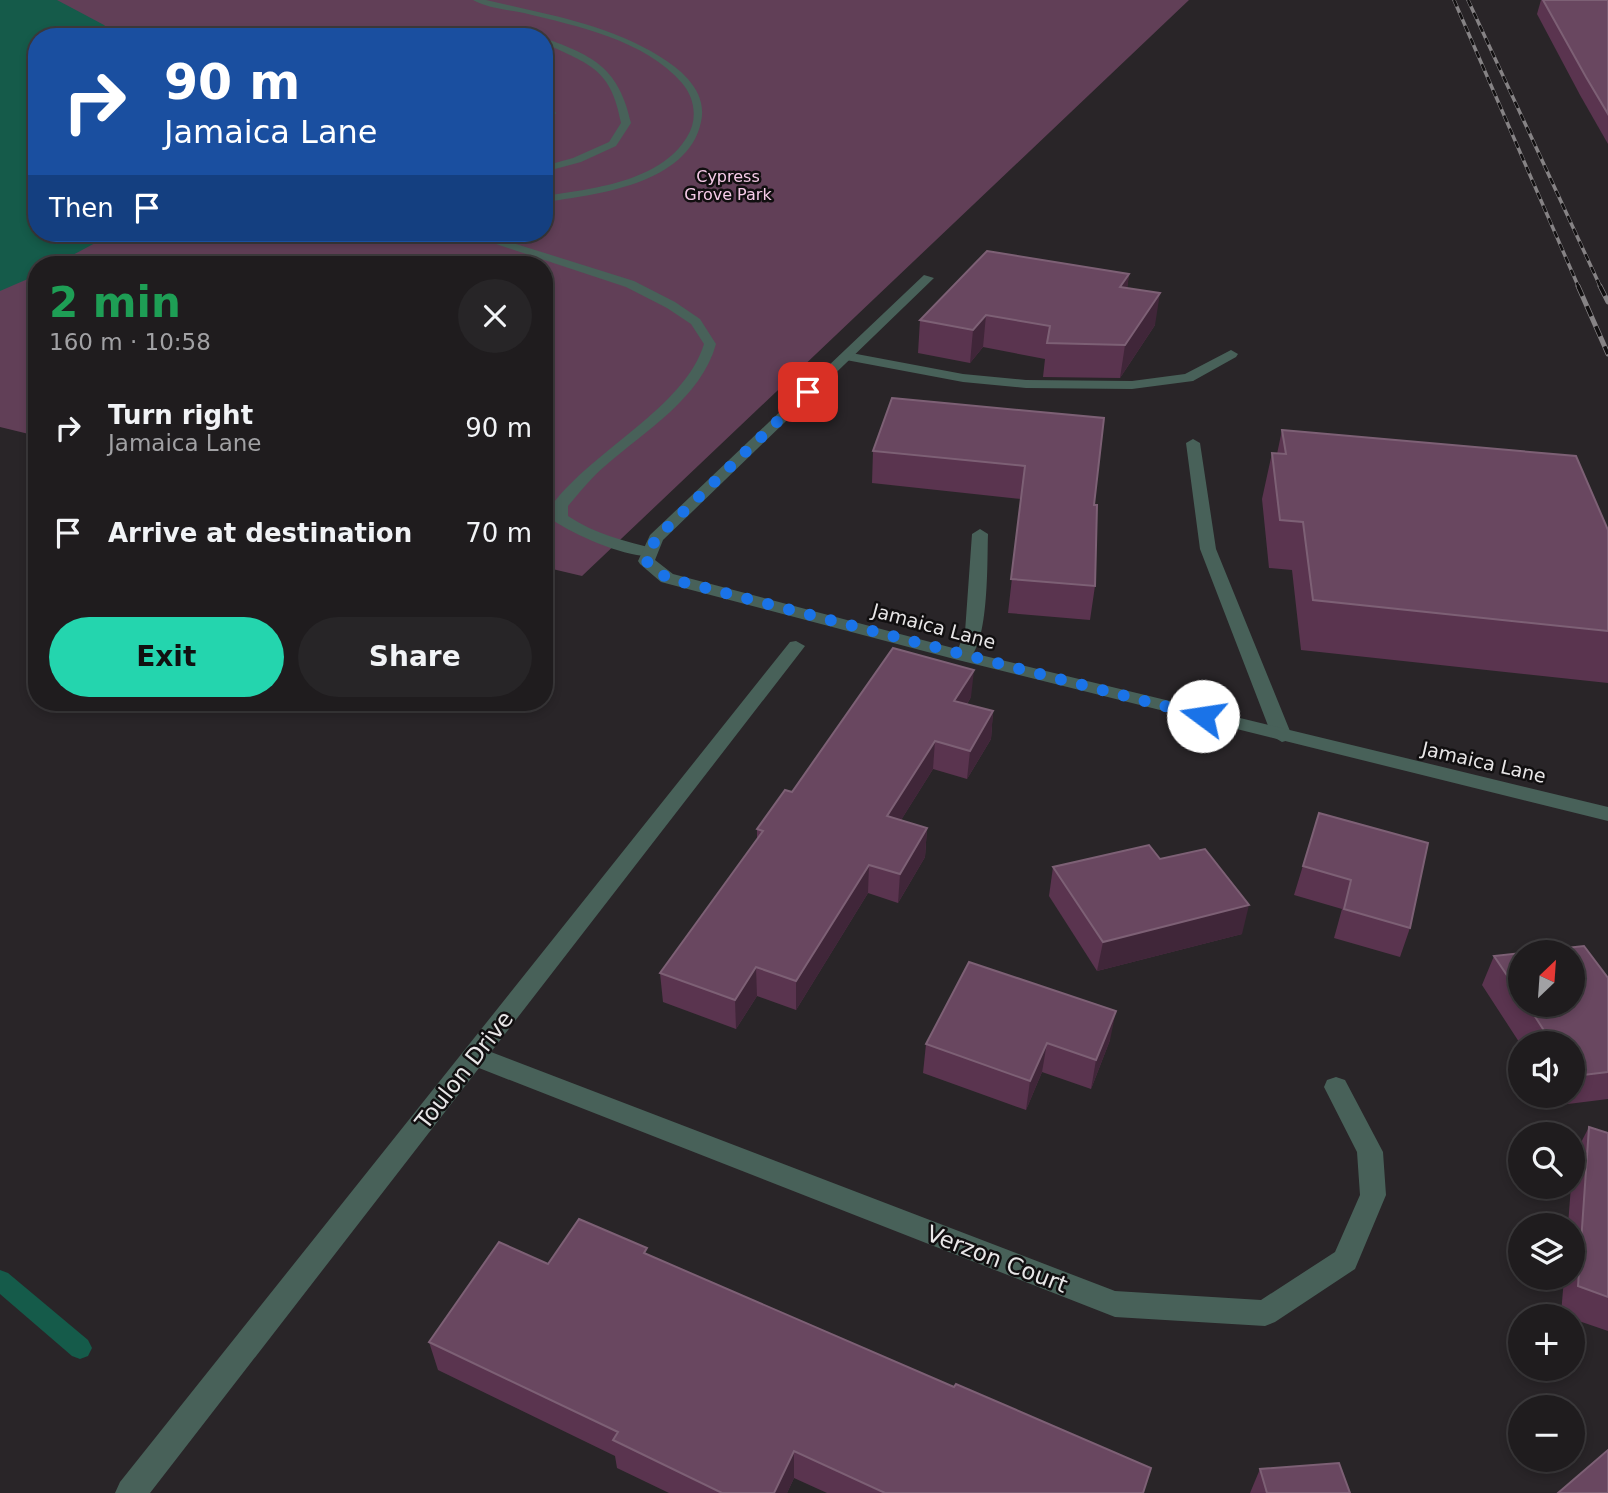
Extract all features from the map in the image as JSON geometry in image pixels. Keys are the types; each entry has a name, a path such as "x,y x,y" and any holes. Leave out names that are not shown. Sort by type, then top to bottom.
{"street":[{"path":"477,0 617,38 672,69 689,86 699,107 699,123 693,141 676,157 657,169 627,183 590,193 553,198"},
{"path":"558,31 580,26"},
{"path":"553,41 607,75 620,94 626,123 613,144 577,160 553,167"},
{"path":"553,190 567,196"},
{"path":"500,242 543,256"},
{"path":"553,259 630,284 671,305 696,322 710,344 704,363 679,396 595,467 560,505 559,518 579,532 607,544 649,552 656,538 928,278"},
{"path":"846,356 963,378 1026,384 1132,385 1188,378 1231,354"},
{"path":"1193,443 1208,549 1282,736"},
{"path":"964,656 974,632 980,534"},
{"name":"Jamaica Lane","path":"649,552 646,561 667,578 1282,736 1608,814"},
{"name":"Toulon Drive","path":"131,1493 796,646"},
{"name":"Verzon Court","path":"475,1056 1115,1304 1265,1313 1345,1260 1373,1195 1370,1152 1336,1087"}],"green space":[{"name":"Cypress Grove Park","path":"0,0 1189,0 582,576 553,569 553,256 28,256 28,434 0,427"}],"shaded area":[{"path":"0,0 57,0 107,28 28,28 28,242 97,242 71,256 28,256 28,279 0,291"}],"building":[{"path":"1543,0 1608,0 1608,114 1586,77"},
{"path":"987,251 1129,274 1120,287 1160,293 1125,345 1047,343 1050,326 986,315 973,330 920,320"},
{"path":"892,398 1104,418 1094,505 1097,505 1095,586 1011,579 1025,466 873,451"},
{"path":"1282,430 1576,456 1608,530 1608,631 1313,600 1303,522 1280,520 1272,453 1286,454"},
{"path":"893,648 974,670 954,701 993,711 970,751 935,741 887,816 927,828 900,874 869,865 796,981 756,967 735,1000 660,973 763,831 757,829 785,790 792,792"},
{"path":"1319,813 1428,843 1410,928 1344,909 1351,880 1303,866"},
{"path":"1149,845 1160,859 1205,849 1249,905 1103,942 1053,867"},
{"path":"1586,949 1608,978 1608,1072 1585,1075 1585,1031 1544,1031 1535,1017 1586,1017"},
{"path":"1508,954 1508,977 1494,956"},
{"path":"969,962 1116,1011 1096,1060 1047,1043 1030,1081 926,1044"},
{"path":"1589,1127 1608,1133 1608,1297 1585,1289 1585,1185"},
{"path":"579,1219 647,1248 644,1253 954,1387 956,1384 1151,1468 1143,1493 885,1493 794,1451 774,1493 722,1493 613,1440 618,1432 429,1342 499,1242 548,1264"},
{"path":"1608,1450 1608,1493 1558,1493 1585,1472"},
{"path":"1339,1463 1350,1493 1267,1493 1260,1469"}],"waterway":[{"path":"0,1280 80,1348"}],"railway":[{"path":"1454,0 1579,288"},
{"path":"1468,0 1601,288"},
{"path":"1578,286 1608,354"},
{"path":"1601,288 1608,302"}],"route":[{"path":"808,392 656,538 646,561 667,578 1203,716"}]}
